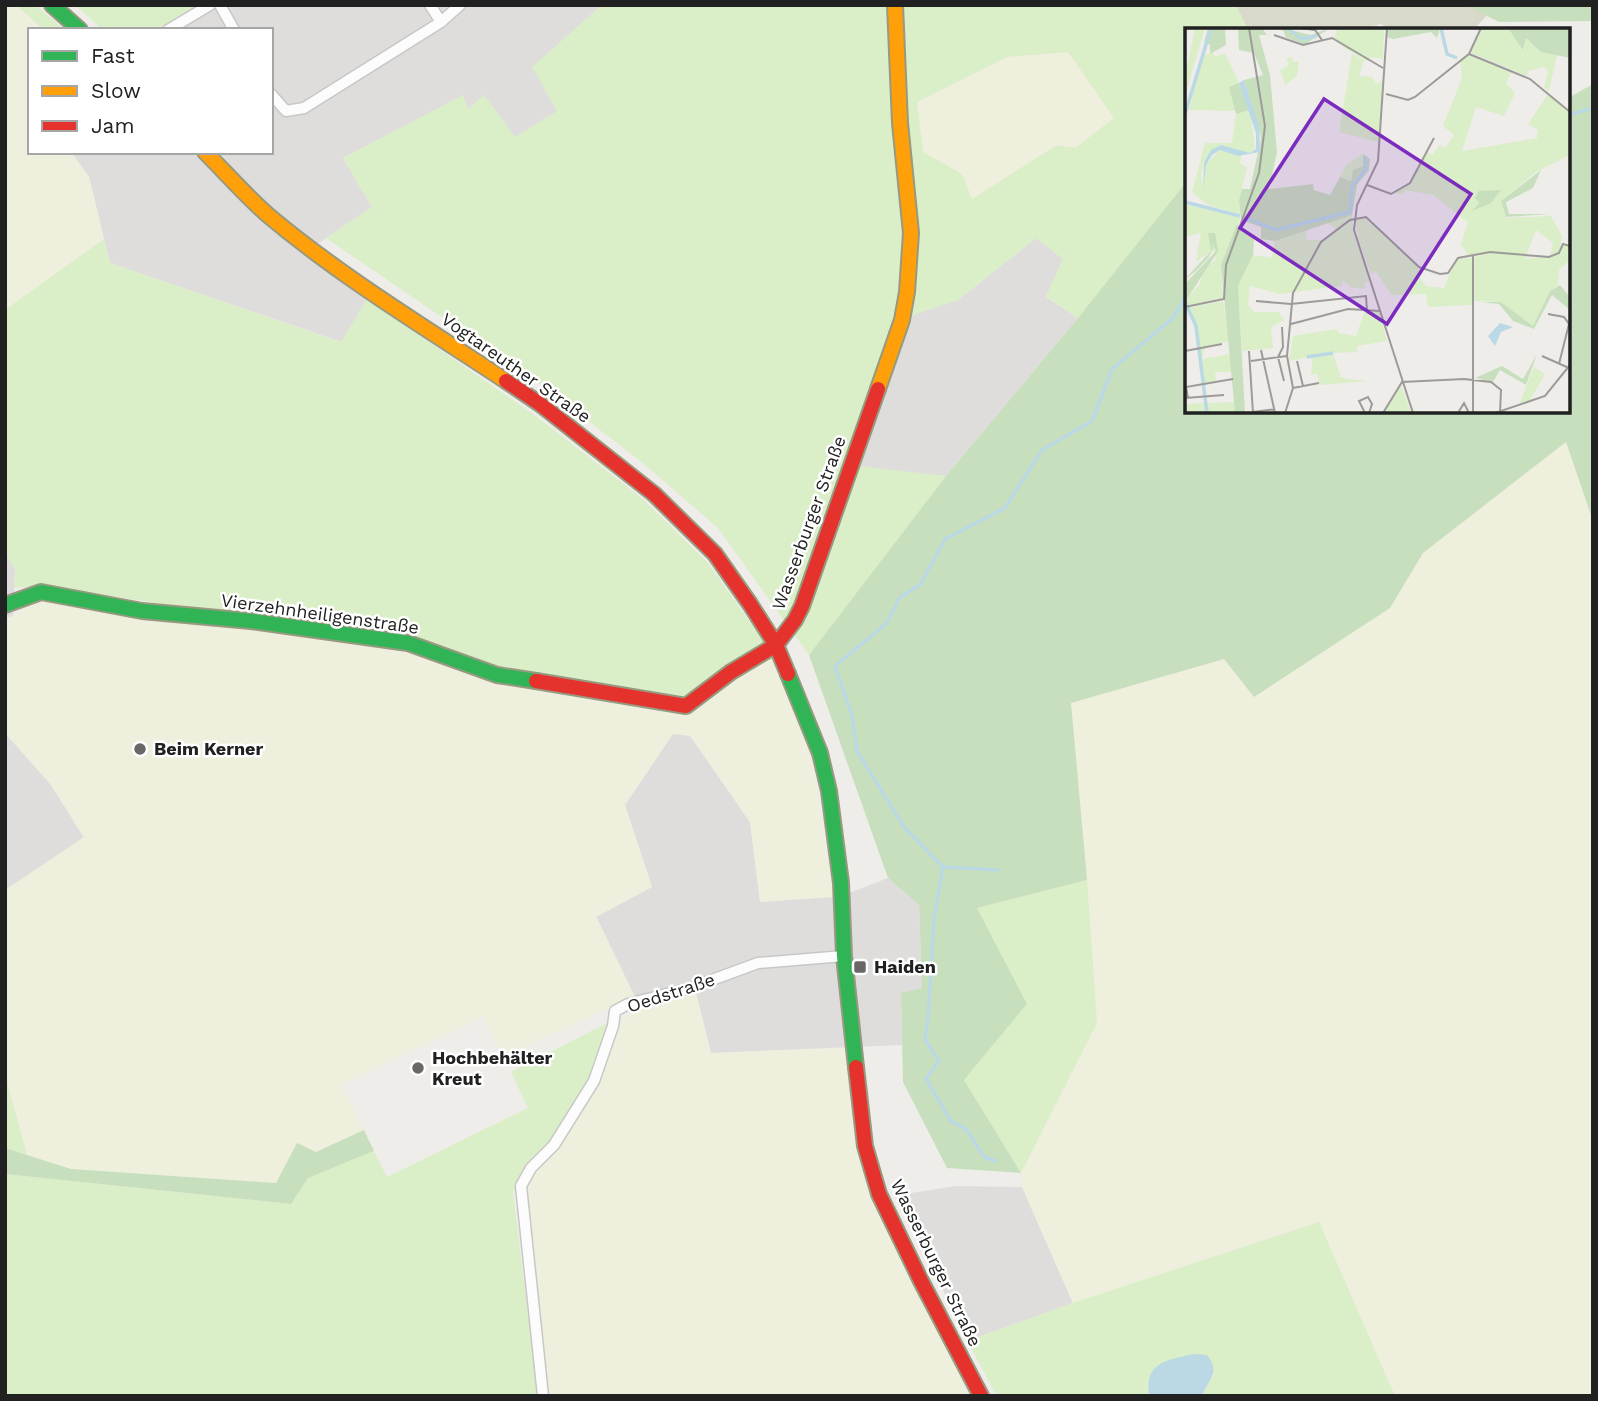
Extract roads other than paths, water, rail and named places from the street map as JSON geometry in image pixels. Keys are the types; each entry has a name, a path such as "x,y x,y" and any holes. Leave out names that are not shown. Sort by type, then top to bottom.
{"main road":[{"path":"52,5 78,28"},
{"name":"Wasserburger Straße","path":"895,5 900,123 911,233 902,320 802,606 776,645 820,753 829,791 841,883 844,956 864,1146 879,1194 981,1396"},
{"name":"Vogtareuther Straße","path":"207,154 267,214 302,242 540,404 654,494 715,554 776,645"},
{"name":"Vierzehnheiligenstraße","path":"5,605 41,592 142,611 251,621 408,643 496,675 686,706 731,672 776,645"}],"street":[{"path":"171,28 210,5"},
{"path":"220,5 233,28"},
{"path":"430,5 441,22"},
{"path":"273,96 286,111 304,108 441,22 460,5"},
{"name":"Oedstraße","path":"544,1396 521,1186 531,1168 554,1145 594,1081 613,1026 615,1011 628,1004 690,988 758,963 844,956"}],"water":[{"path":"1194,1354 1207,1355 1213,1366 1212,1375 1202,1396 1149,1396 1148,1385 1154,1369 1175,1358"}],"waterway":[{"path":"1570,114 1593,108"},
{"path":"996,1161 984,1157 966,1129 951,1121 926,1079 939,1061 925,1040 934,919 943,867 904,827 857,751 852,716 835,666 887,623 900,597 920,585 945,539 1005,508 1042,450 1092,421 1112,369 1173,318 1185,298"},
{"path":"943,867 999,870"}],"place":[{"name":"Beim Kerner","path":"140,749"},
{"name":"Haiden","path":"860,967"},
{"name":"Hochbehälter Kreut","path":"418,1068"}]}
